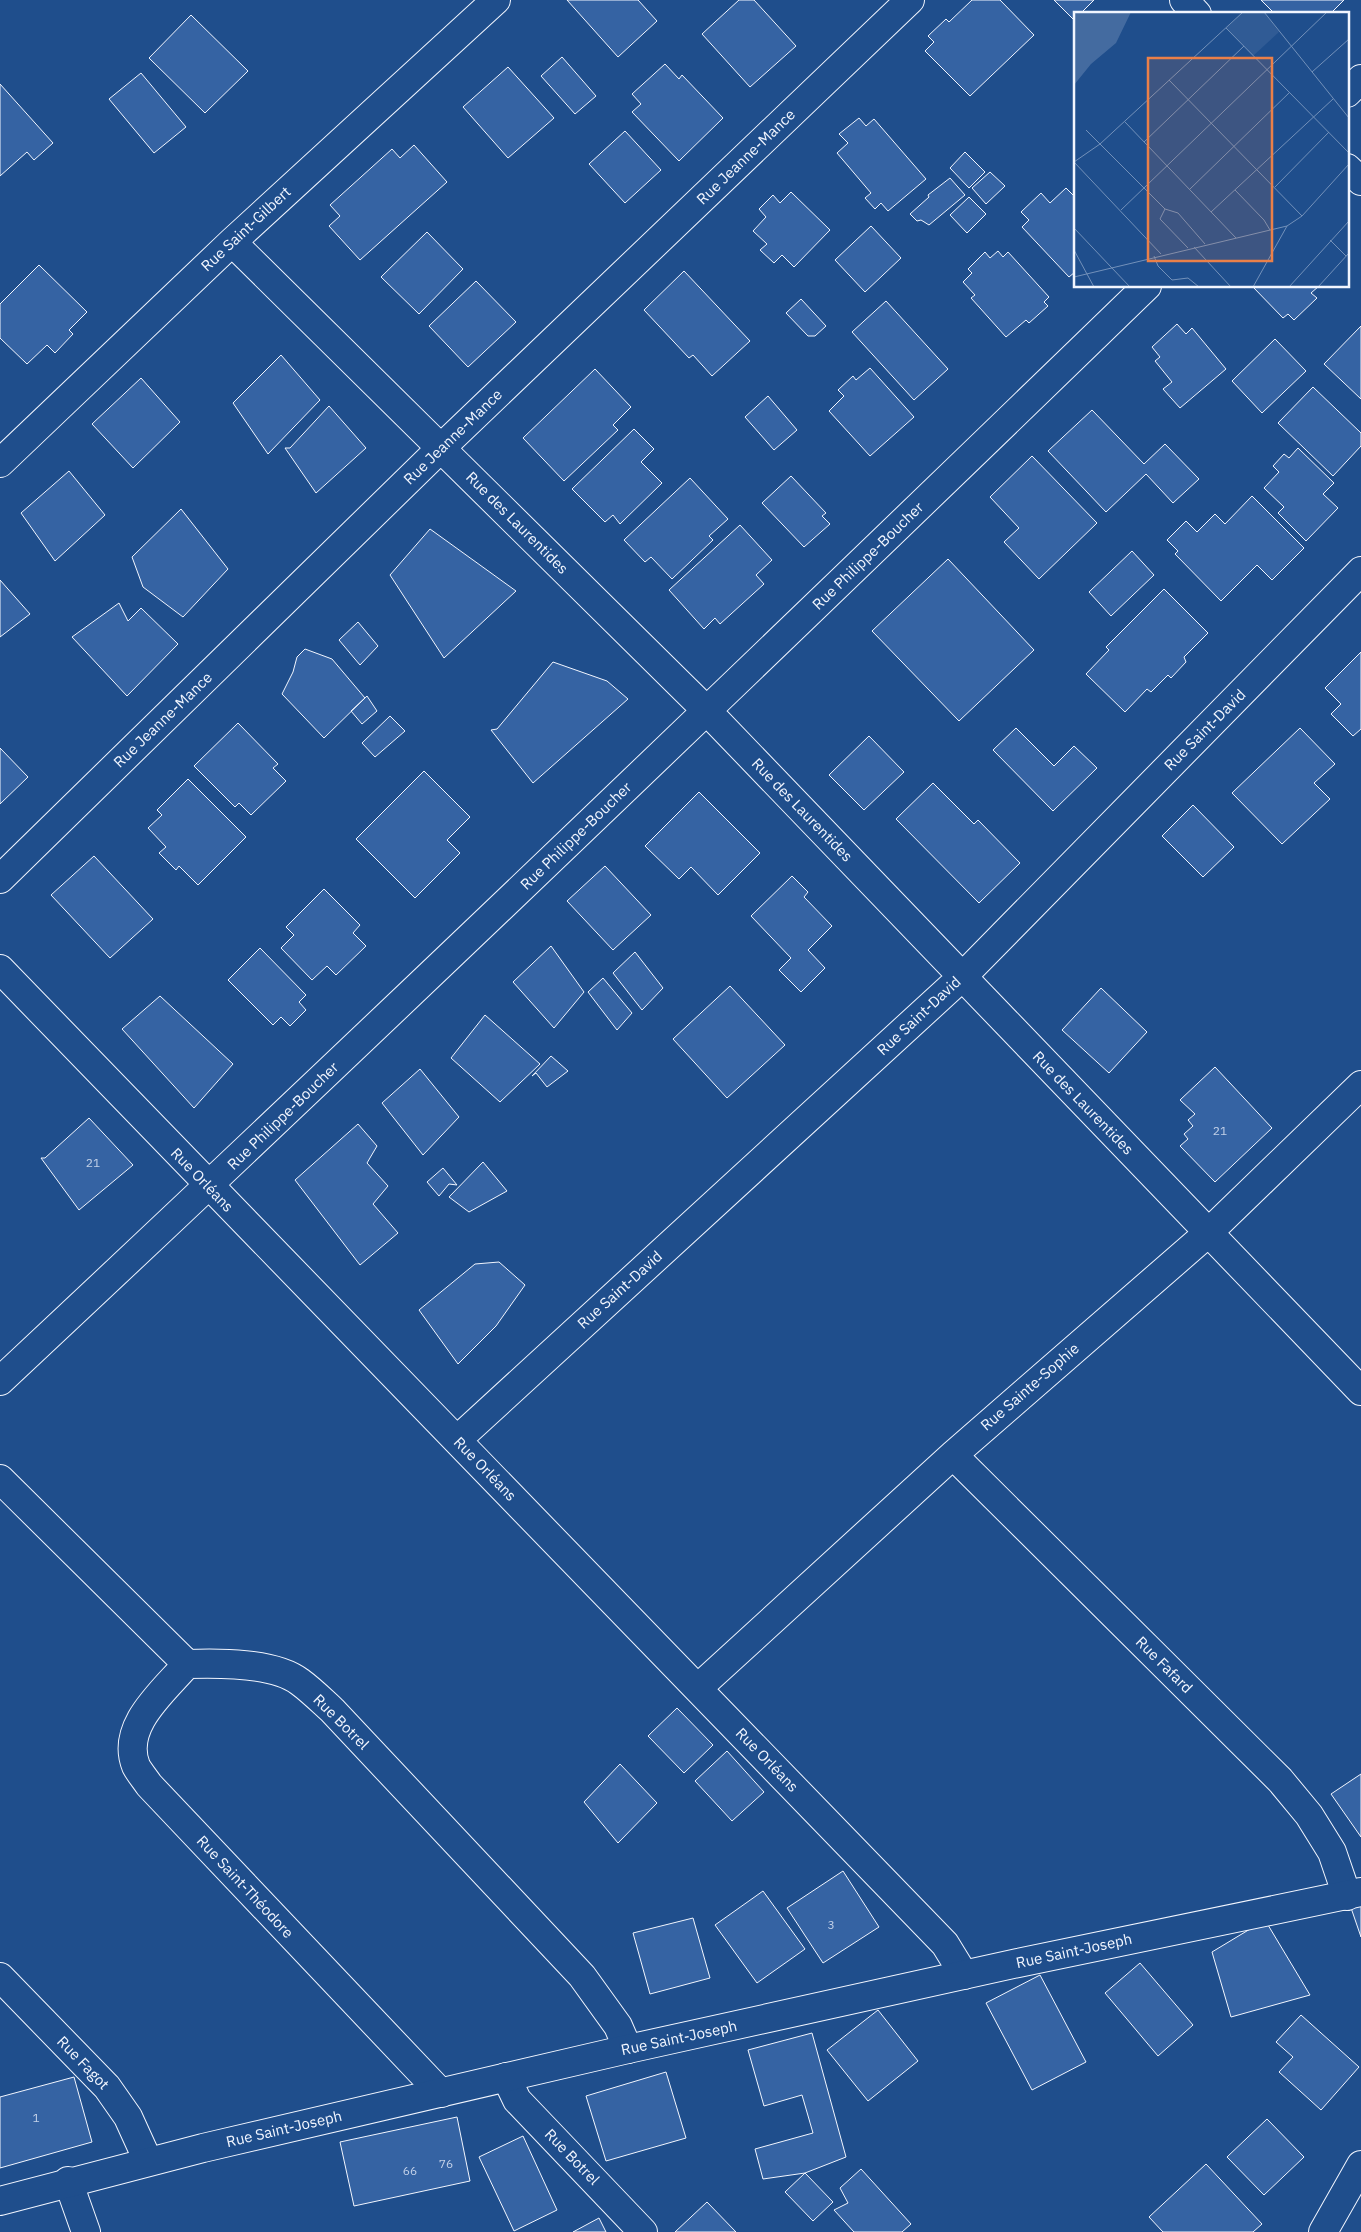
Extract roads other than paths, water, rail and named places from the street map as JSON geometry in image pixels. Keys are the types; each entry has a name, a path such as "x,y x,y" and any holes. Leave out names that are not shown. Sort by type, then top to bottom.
{"street":[{"name":"Rue Saint-Gilbert","path":"0,463 232,242 496,0"},
{"name":"Rue Jeanne-Mance","path":"0,879 441,448 910,0"},
{"path":"1184,0 1195,12"},
{"path":"1348,91 1361,79"},
{"path":"1348,169 1361,181"},
{"name":"Rue des Laurentides","path":"232,242 707,711 1361,1391"},
{"name":"Rue Philippe-Boucher","path":"0,1381 208,1186 707,711 1145,288"},
{"name":"Rue Saint-David","path":"456,1440 962,977 1361,571"},
{"name":"Rue Orléans","path":"0,969 208,1186 945,1944 964,1975"},
{"name":"Rue Sainte-Sophie","path":"698,1688 953,1455 1208,1233 1361,1085"},
{"name":"Rue Fafard","path":"953,1455 1280,1780 1309,1815 1332,1852 1354,1894"},
{"path":"0,1480 187,1664"},
{"name":"Rue Botrel","path":"187,1664 226,1663 265,1668 299,1680 332,1710 582,1976 613,2018 628,2049"},
{"name":"Rue Saint-Théodore","path":"187,1664 140,1719 132,1741 136,1766 149,1785 441,2093"},
{"name":"Rue Saint-Joseph","path":"0,2201 68,2181 148,2161 628,2049 964,1975 1354,1894"},
{"name":"Rue Fagot","path":"0,1977 107,2087 128,2117 148,2161"},
{"name":"Rue Botrel","path":"506,2077 518,2100 643,2232"},
{"path":"1323,2232 1361,2165"},
{"path":"68,2181 86,2232"}]}
